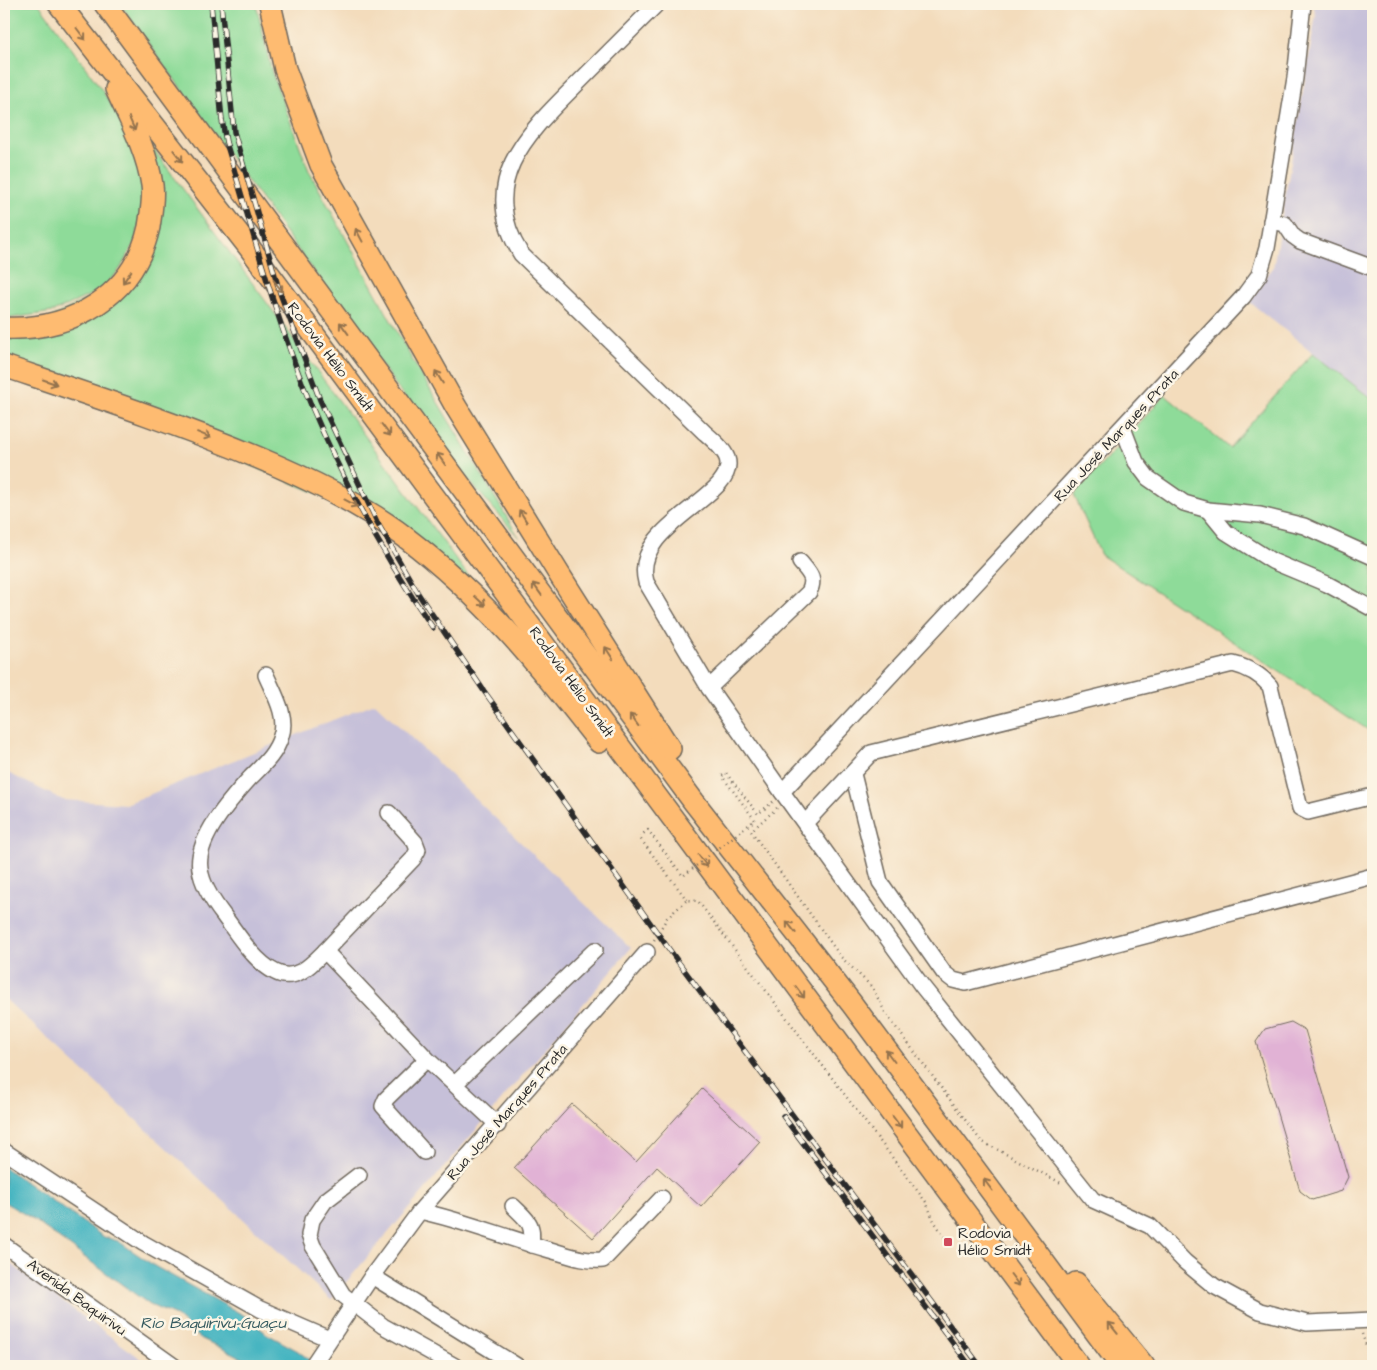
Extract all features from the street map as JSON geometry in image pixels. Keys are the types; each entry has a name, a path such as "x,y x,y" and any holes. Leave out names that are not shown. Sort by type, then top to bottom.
{"highway":[{"name":"Rodovia Hélio Smidt","path":"59,4 104,64 129,92 249,247 1079,1366"},
{"name":"Rodovia Hélio Smidt","path":"105,4 694,802 852,1004 1018,1224 1121,1366"},
{"path":"270,4 285,69 321,165 425,354 554,566 656,724 675,758 694,802"},
{"path":"4,328 34,327 62,322 85,313 120,287 139,257 151,216 152,187 141,145 104,64"},
{"path":"4,366 200,433 320,486 365,511 404,536 482,602 506,627 608,754 674,822"},
{"path":"1018,1224 1071,1277 1144,1366"}],"street":[{"path":"657,4 539,122 520,147 508,174 504,197 504,212 512,239 521,254 704,432 722,450 727,459 728,467 716,488 659,538 647,553 644,561 646,582 709,688 778,797 805,822 922,986 1093,1200 1150,1226 1185,1262 1214,1286 1260,1311 1308,1323 1373,1320"},
{"name":"Rua José Marques Prata","path":"778,797 1123,428 1243,297 1259,275 1263,265 1272,221 1295,78 1303,4"},
{"path":"1272,221 1285,224 1293,236 1300,241 1373,268"},
{"path":"1123,428 1136,462 1148,478 1184,503 1208,510 1260,515 1304,526 1373,557"},
{"path":"1208,510 1226,532 1272,561 1327,584 1373,609"},
{"path":"709,688 809,592 814,583 812,576 800,562"},
{"path":"805,822 871,754 1233,664 1246,667 1262,676 1270,686 1300,808 1308,812 1373,796"},
{"path":"266,676 281,711 282,736 272,754 232,797 216,821 201,853 200,867 203,880 219,910 268,968 282,976 292,976 306,969 413,858 418,850 415,842 389,813"},
{"path":"853,774 880,882 944,973 953,980 965,983 1373,876"},
{"path":"454,1084 595,950"},
{"path":"325,951 427,1059 498,1125"},
{"name":"Rua José Marques Prata","path":"312,1366 372,1276 420,1211 498,1125 647,952"},
{"path":"424,1152 383,1106 386,1099 427,1059"},
{"path":"4,1151 143,1243 326,1344"},
{"path":"360,1175 325,1201 312,1220 309,1235 313,1246 343,1295 353,1304 383,1326 454,1366"},
{"path":"420,1211 449,1217 531,1245 590,1261 603,1260 662,1198"},
{"path":"513,1206 530,1223 533,1230 531,1245"},
{"name":"Avenida Baquirivu","path":"4,1245 174,1366"},
{"path":"372,1276 517,1366"}],"path":[{"path":"687,900 639,837 648,830 683,876 755,820 722,776 726,773 758,814 778,797"},
{"path":"778,797 777,810 751,831 841,957 872,987 886,1014 981,1141 1067,1186"},
{"path":"647,952 667,918 687,900 698,901 926,1202 934,1221 948,1242"},
{"path":"1357,1321 1373,1365"}],"shaded area":[{"path":"1313,4 1373,4 1373,400 1247,300 1273,268 1316,15"},
{"path":"375,703 631,948 331,1300 4,998 4,771 63,800 126,804"},
{"path":"4,1259 151,1366 4,1366"}],"green space":[{"path":"4,4 39,4 102,90 127,130 143,183 142,215 134,244 120,269 101,290 53,312 4,319"},
{"path":"120,4 256,4 272,73 309,171 413,361 520,539 445,453"},
{"path":"149,143 475,585 405,531 4,360 4,336 13,336 138,274"},
{"path":"1313,353 1373,400 1373,733 1101,555 1074,495 1165,395 1229,448"}],"water":[{"name":"Rio Baquirivu-Guaçu","path":"4,1167 104,1237 118,1241 156,1267 245,1316 267,1334 298,1351 317,1366 255,1366 200,1338 176,1316 150,1305 31,1218 4,1202"}],"building":[{"path":"1291,1022 1305,1030 1348,1177 1341,1191 1312,1200 1300,1191 1256,1042 1265,1029"},
{"path":"702,1089 760,1142 701,1207 657,1167 593,1238 514,1168 572,1104 636,1162"}],"railway":[{"path":"211,4 222,120 226,142 265,275 298,373 351,492 398,575 433,628"},
{"path":"221,4 234,132 280,293 320,400 377,522 419,595 484,691 679,963 980,1366"},
{"path":"783,1116 970,1366"}],"place":[{"name":"Rodovia Hélio Smidt","path":"948,1242"}]}
